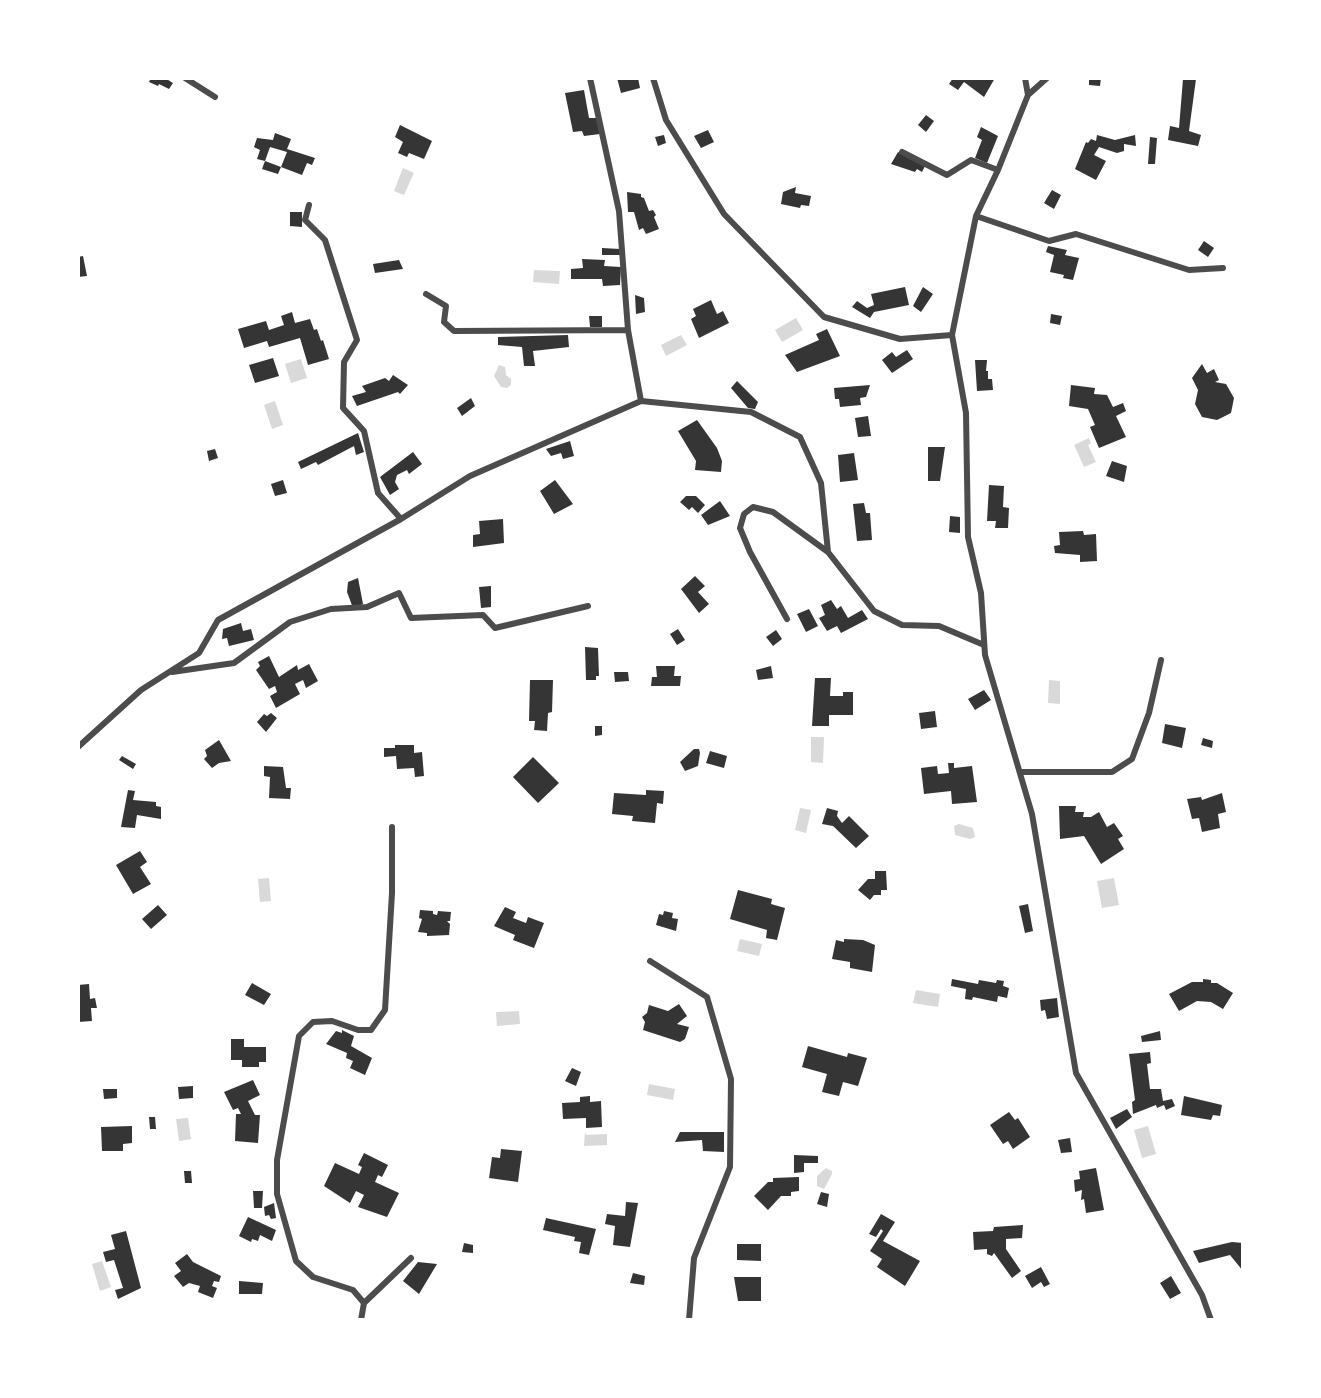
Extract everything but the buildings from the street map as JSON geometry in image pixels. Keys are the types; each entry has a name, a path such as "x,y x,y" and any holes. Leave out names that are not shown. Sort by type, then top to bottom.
{"street":[{"path":"184,78 214,97"},
{"path":"590,78 619,211 628,330 641,401"},
{"path":"653,78 666,120 724,214 824,317 900,339 952,335"},
{"path":"1024,78 1028,95"},
{"path":"1047,78 1028,95 998,170 976,216 952,335 966,413 968,537 981,593 985,655 1032,813 1076,1073 1202,1295 1211,1320"},
{"path":"902,152 947,175 971,160 998,170"},
{"path":"309,205 305,220 325,240 357,340 344,362 343,408 364,431 378,493 401,519"},
{"path":"976,216 1049,241 1076,234 1189,270 1223,268"},
{"path":"426,294 447,306 444,322 454,331 628,330"},
{"path":"78,747 141,690 199,653 218,620 401,519 470,476 641,401 751,412 800,437 821,483 828,552"},
{"path":"788,619 750,552 740,528 744,514 753,507 773,512 828,552 874,611 902,625 939,626 984,645"},
{"path":"169,672 234,663 290,622 331,609 367,607 399,593 411,618 483,615 495,627 588,606"},
{"path":"1020,772 1112,772 1132,759 1149,713 1161,660"},
{"path":"364,1303 353,1290 313,1277 296,1261 277,1194 277,1160 299,1036 313,1022 332,1021 358,1030 371,1030 385,1010 392,893 392,827"},
{"path":"650,961 707,998 731,1079 730,1167 694,1258 689,1320"},
{"path":"361,1320 364,1303 411,1258"}],"shaded area":[{"path":"403,168 414,173 404,195 394,191"},
{"path":"534,270 560,271 559,284 533,282"},
{"path":"796,318 803,330 782,342 775,330"},
{"path":"681,335 687,345 666,356 661,345"},
{"path":"301,359 307,378 291,383 285,364"},
{"path":"499,365 505,367 506,375 511,379 511,385 507,388 501,387 494,376"},
{"path":"275,401 283,425 272,429 264,405"},
{"path":"1089,438 1091,443 1088,445 1096,462 1084,467 1074,445"},
{"path":"1049,680 1060,681 1060,704 1048,703"},
{"path":"811,737 824,737 823,763 811,762"},
{"path":"800,808 811,810 806,833 795,830"},
{"path":"959,824 973,828 975,837 970,839 955,835 954,826"},
{"path":"269,878 271,901 260,902 258,879"},
{"path":"1114,878 1119,905 1102,908 1097,881"},
{"path":"740,939 762,944 759,956 737,951"},
{"path":"916,990 940,994 938,1007 913,1003"},
{"path":"519,1011 520,1024 497,1026 496,1012"},
{"path":"649,1084 675,1089 673,1100 647,1095"},
{"path":"188,1118 191,1139 179,1141 176,1119"},
{"path":"1148,1126 1156,1154 1142,1158 1134,1130"},
{"path":"585,1132 586,1135 607,1134 607,1145 584,1146"},
{"path":"826,1168 832,1171 832,1174 824,1189 817,1186 817,1176"},
{"path":"102,1261 111,1287 100,1291 92,1264"}]}
